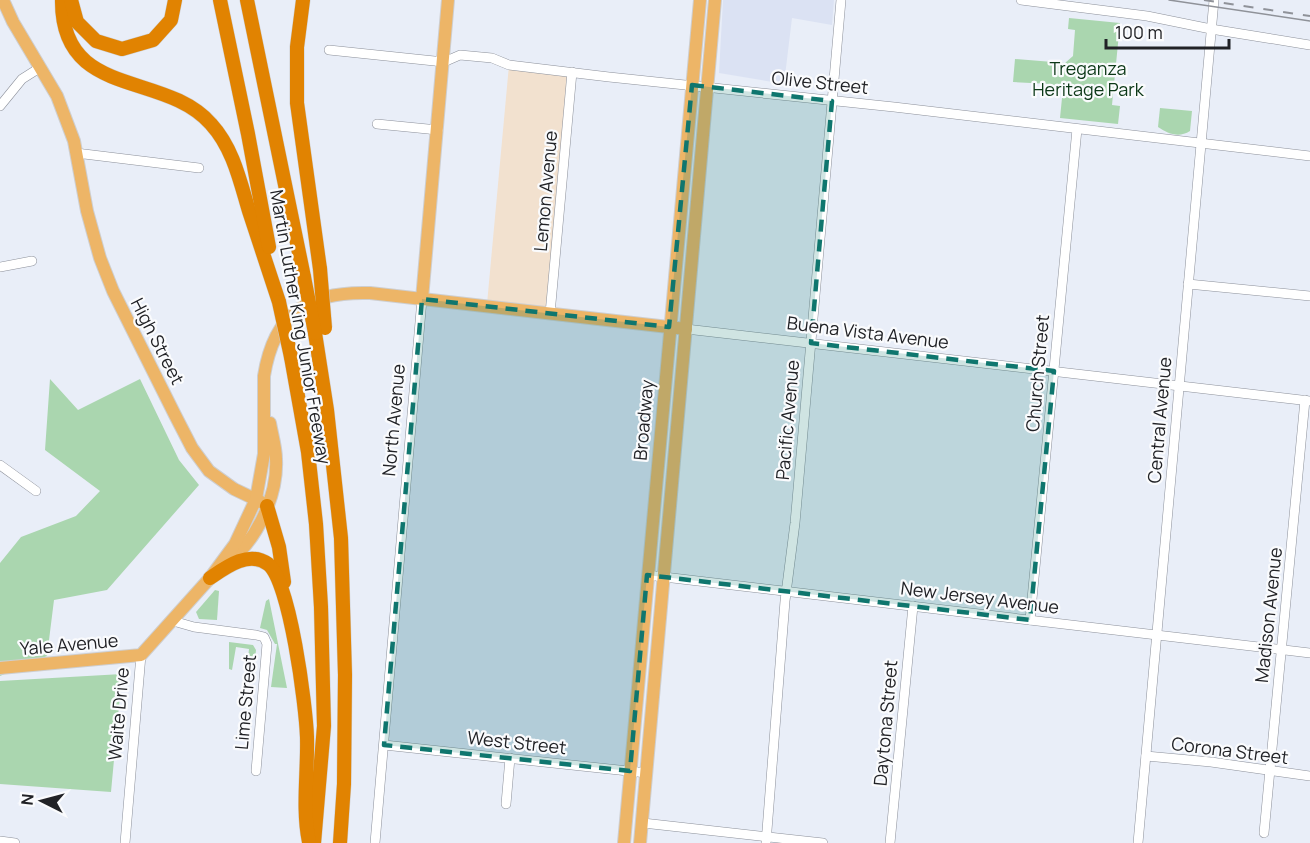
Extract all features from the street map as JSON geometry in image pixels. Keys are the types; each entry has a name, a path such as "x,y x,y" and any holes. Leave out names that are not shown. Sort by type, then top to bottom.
{"highway":[{"path":"62,0 70,41 80,56 95,69 116,80 166,94 192,108 211,123 232,156 279,302"},
{"path":"71,0 77,22 96,41 122,49 153,40 171,20 176,0"},
{"name":"Martin Luther King Junior Freeway","path":"220,0 291,357 308,452 316,524 324,726 312,843"},
{"name":"Martin Luther King Junior Freeway","path":"247,0 304,277 320,330 320,362 341,538 345,675 344,784 340,843"},
{"path":"303,0 297,47 297,104 320,269 320,330"},
{"path":"262,502 279,547 303,698 306,734 305,821 312,843"},
{"path":"210,578 239,561 261,560 276,573 282,586 288,611"}],"main road":[{"name":"High Street","path":"3,0 13,22 57,96 74,141 87,211 100,258 113,291 192,448 209,471 220,480 262,502"},
{"name":"North Avenue","path":"422,299 448,0"},
{"name":"Broadway","path":"624,843 646,575 700,0"},
{"name":"Broadway","path":"640,843 715,0"},
{"name":"Waite Drive","path":"141,655 210,578 262,502 276,472 276,459 264,389 267,362 272,345 293,312 305,304 331,294 357,292 422,299"},
{"name":"Buena Vista Avenue","path":"422,299 686,329"},
{"name":"Yale Avenue","path":"0,668 141,655"}],"street":[{"name":"Pacific Avenue","path":"766,840 786,591 795,523 841,0"},
{"path":"1020,0 1147,16 1310,45"},
{"name":"Central Avenue","path":"1138,843 1214,0"},
{"name":"Olive Street","path":"329,50 444,62 460,55 492,58 509,64 572,72 1310,156"},
{"path":"0,106 12,88 41,67"},
{"name":"Lemon Avenue","path":"550,314 572,72"},
{"path":"378,124 438,130"},
{"name":"Church Street","path":"1030,620 1077,129"},
{"path":"76,153 199,168"},
{"path":"0,267 32,261"},
{"path":"1188,284 1310,296"},
{"name":"North Avenue","path":"375,843 422,299"},
{"name":"Buena Vista Avenue","path":"686,329 1308,401"},
{"name":"Madison Avenue","path":"1264,833 1308,401"},
{"path":"0,465 36,491"},
{"name":"New Jersey Avenue","path":"646,575 1310,653"},
{"name":"Daytona Street","path":"890,843 913,606"},
{"name":"Lime Street","path":"173,621 194,627 264,637 267,644 256,771"},
{"name":"Waite Drive","path":"125,843 141,655"},
{"name":"West Street","path":"384,745 647,773"},
{"name":"Corona Street","path":"1146,756 1211,762 1310,776"},
{"path":"506,804 510,758"},
{"path":"643,823 766,840 823,843"},
{"path":"0,841 15,843"}],"highlighted area":[{"path":"692,85 832,101 811,343 1054,371 1030,620 647,575 630,771 384,745 422,299 669,327"}],"shaded area":[{"path":"723,0 834,0 832,25 792,18 784,84 719,73"},
{"path":"509,65 572,72 549,311 487,304"},
{"path":"424,300 667,328 629,769 386,743"}],"green space":[{"name":"Treganza Heritage Park","path":"1069,18 1120,23 1112,105 1120,106 1118,124 1060,118 1063,88 1050,84 1013,82 1015,59 1065,63 1073,56 1075,30 1068,29"},
{"path":"1160,108 1192,111 1190,131 1174,134 1158,127"},
{"path":"50,379 78,410 140,379 179,460 199,485 107,590 54,600 47,656 0,676 0,563 21,537 76,516 100,491 45,450"},
{"path":"215,590 219,591 217,620 199,619 196,612"},
{"path":"269,599 287,688 271,687 277,644 267,630 260,628 266,601"},
{"path":"229,642 253,645 256,650 254,669 247,669 249,649 236,647 232,670 229,669"},
{"path":"122,674 111,792 0,784 0,681"}],"tram line":[{"path":"1169,0 1310,21"}],"railway":[{"path":"1204,0 1310,16"}]}
